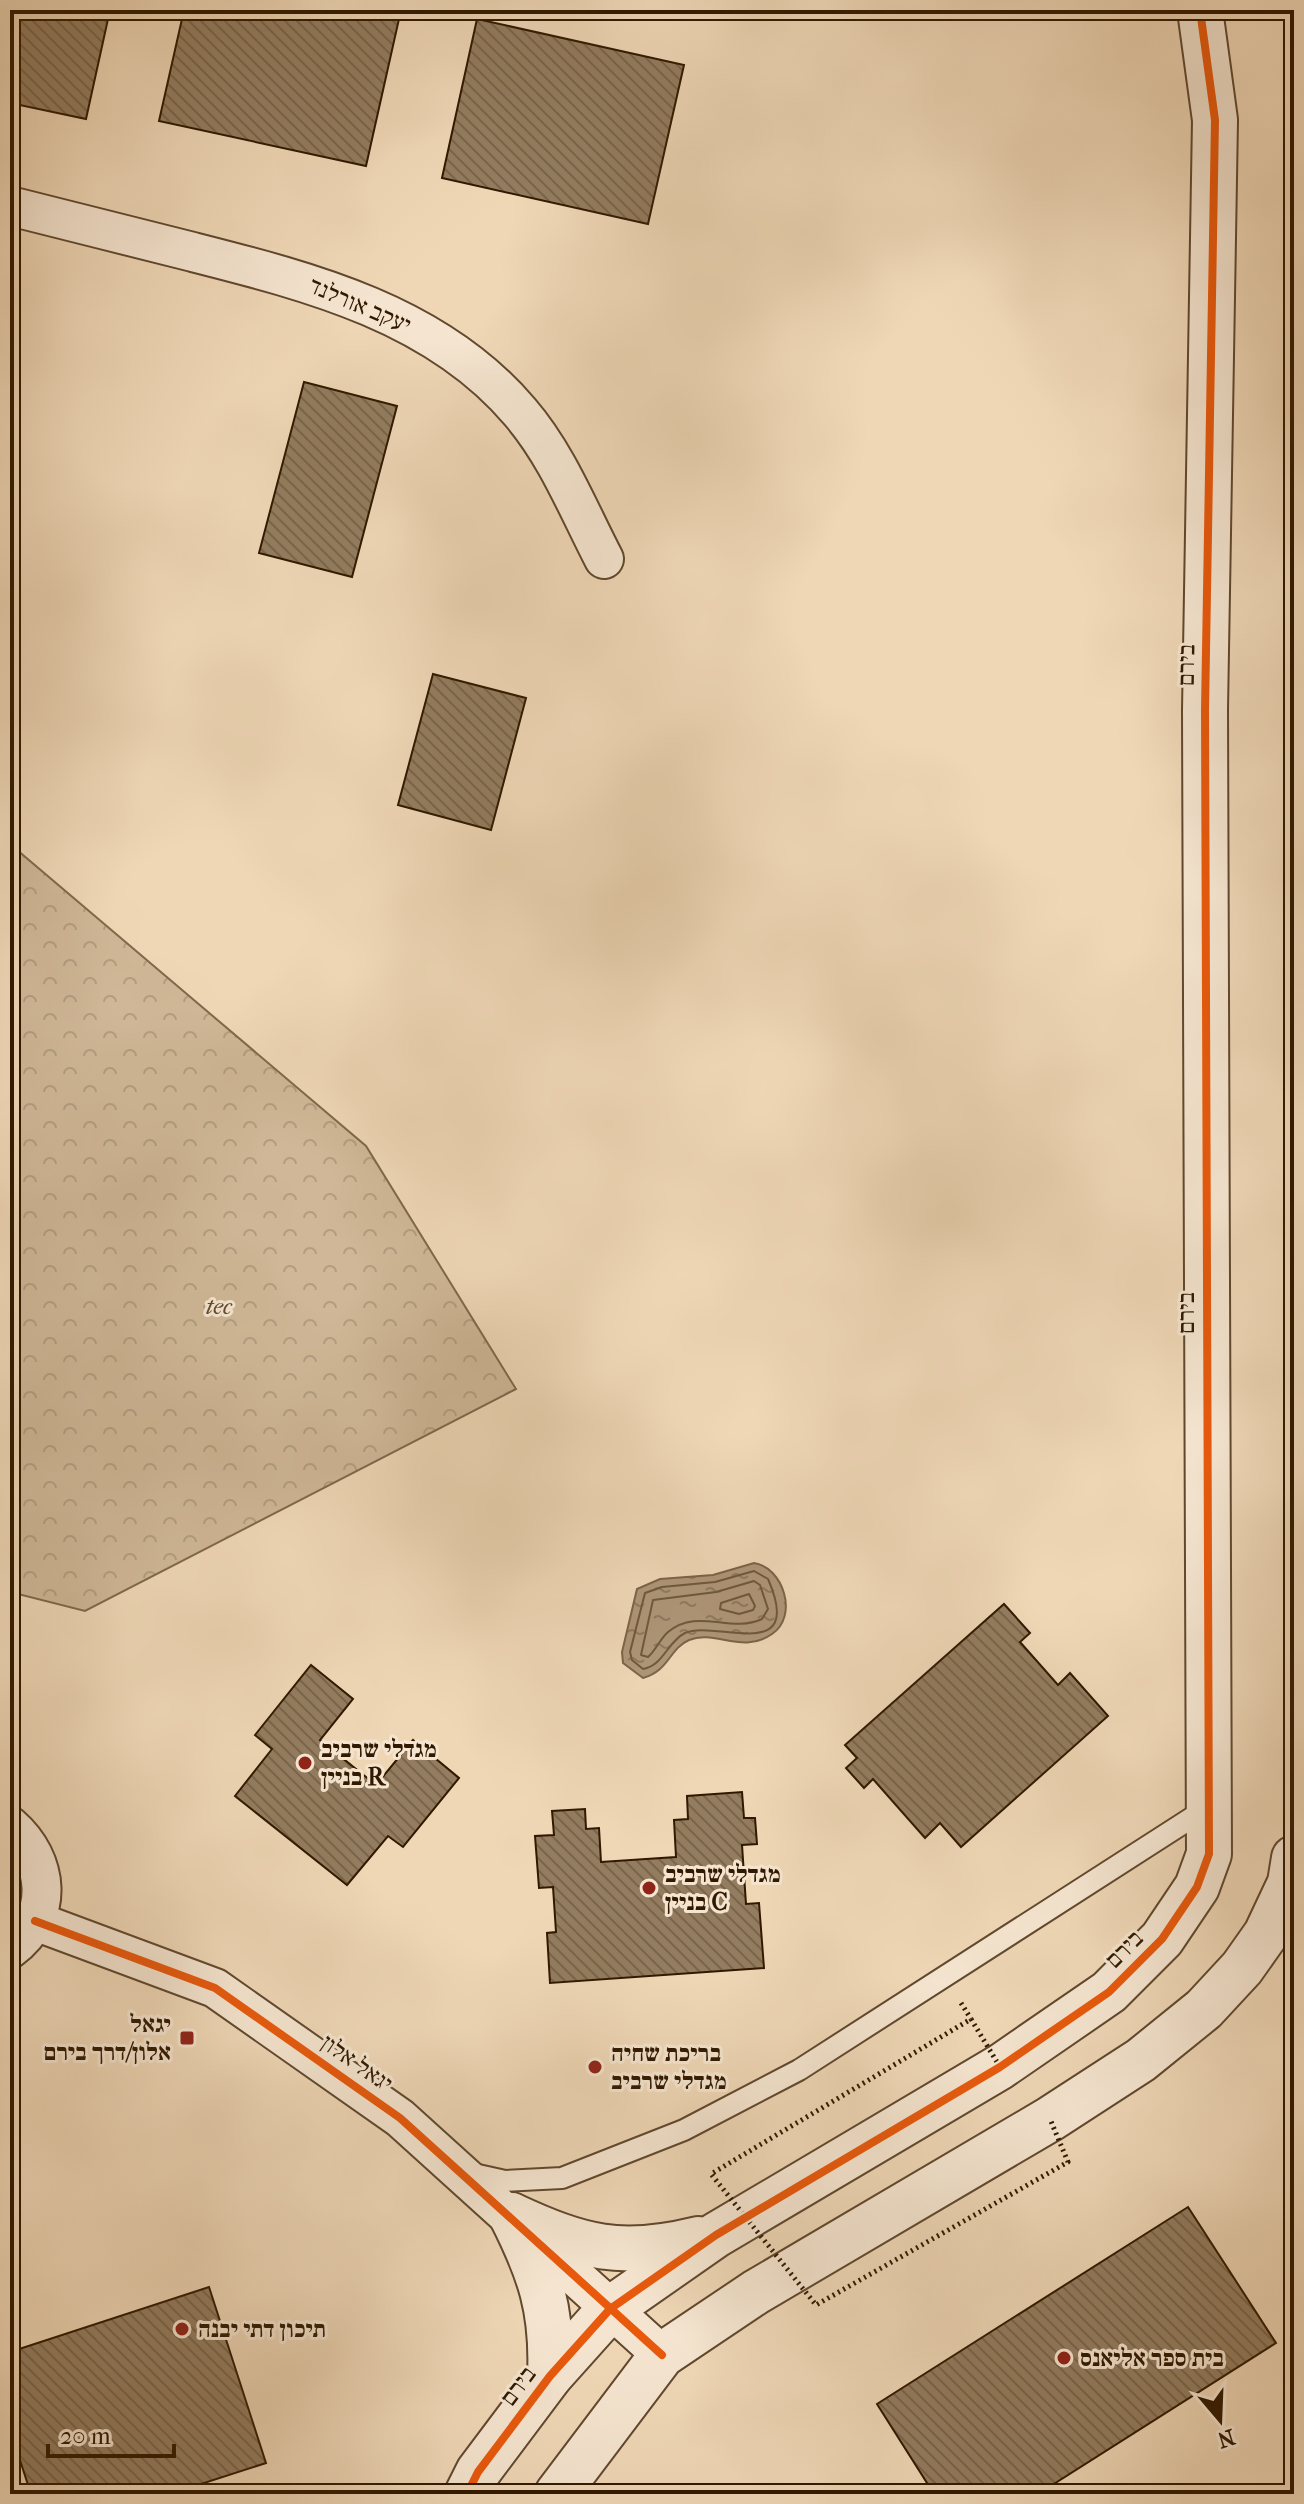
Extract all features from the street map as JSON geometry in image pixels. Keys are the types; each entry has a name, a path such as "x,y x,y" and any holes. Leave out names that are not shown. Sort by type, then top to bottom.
{"street":[{"name":"בירם","path":"467,2494 478,2472 550,2376 610,2309 716,2235 1000,2067 1109,1992 1162,1939 1197,1887 1209,1854 1205,710 1215,120 1200,10"},
{"name":"יעקב אורלנד","path":"10,206 300,279 406,322 472,364 519,411 550,452 604,559"},
{"path":"10,1826 27,1841 40,1866 43,1891 35,1921 22,1940 10,1949"},
{"path":"557,2494 662,2355 756,2292 1050,2119 1141,2060 1204,2009 1242,1968 1266,1934 1290,1883 1294,1858"},
{"name":"יגאל אלון","path":"35,1921 215,1988 400,2118 511,2215 610,2309"},
{"path":"511,2215 562,2239 622,2250 653,2249 716,2235"},
{"path":"511,2215 545,2292 551,2331 550,2376"},
{"path":"610,2309 662,2355"}],"lane":[{"path":"462,2172 505,2181 562,2178 684,2130 799,2070 1211,1806"}],"path":[{"path":"1000,2067 971,2019 711,2174 816,2305 1068,2162 1050,2119"}],"green space":[{"name":"tec","path":"10,844 366,1146 516,1389 85,1611 10,1592"}],"water":[{"path":"754,1563 773,1573 784,1593 785,1616 772,1634 750,1642 709,1637 689,1640 652,1675 643,1678 623,1663 622,1652 637,1589 660,1579 713,1575"}],"building":[{"path":"10,10 110,10 86,119 10,103"},
{"path":"184,10 401,10 366,166 159,121"},
{"path":"477,19 684,65 648,224 442,178"},
{"path":"304,382 397,406 352,577 259,553"},
{"path":"433,674 526,698 491,830 398,805"},
{"path":"1004,1604 1030,1633 1020,1642 1058,1685 1070,1673 1108,1716 961,1847 940,1823 925,1838 873,1779 864,1788 846,1768 857,1758 845,1745"},
{"name":"מגדלי שרביב בניין R","path":"311,1665 353,1699 320,1740 376,1785 413,1740 459,1778 403,1847 388,1836 347,1885 235,1796 272,1749 255,1735"},
{"name":"מגדלי שרביב בניין C","path":"742,1792 744,1818 755,1818 757,1844 742,1845 746,1904 759,1903 764,1968 550,1983 547,1933 556,1932 553,1887 539,1888 535,1836 554,1835 552,1811 585,1809 586,1829 599,1828 601,1862 676,1857 674,1820 688,1819 687,1796"},
{"path":"1188,2207 1276,2343 1038,2494 934,2494 877,2404"},
{"path":"209,2287 266,2463 170,2494 10,2494 29,2488 10,2429 10,2352"}],"cycle path":[{"path":"467,2494 478,2472 550,2376 610,2309 716,2235 1000,2067 1109,1992 1162,1939 1197,1887 1209,1854 1205,710 1215,120 1200,10"},
{"path":"35,1921 215,1988 400,2118 662,2355"}],"place":[{"name":"מגדלי שרביב בניין R","path":"305,1763"},
{"name":"מגדלי שרביב בניין C","path":"649,1888"},
{"name":"יגאל אלון/דרך בירם","path":"187,2038"},
{"name":"בריכת שחיה מגדלי שרביב","path":"595,2067"},
{"name":"תיכון דתי יבנה","path":"182,2329"},
{"name":"בית ספר אליאנס","path":"1064,2358"}]}
